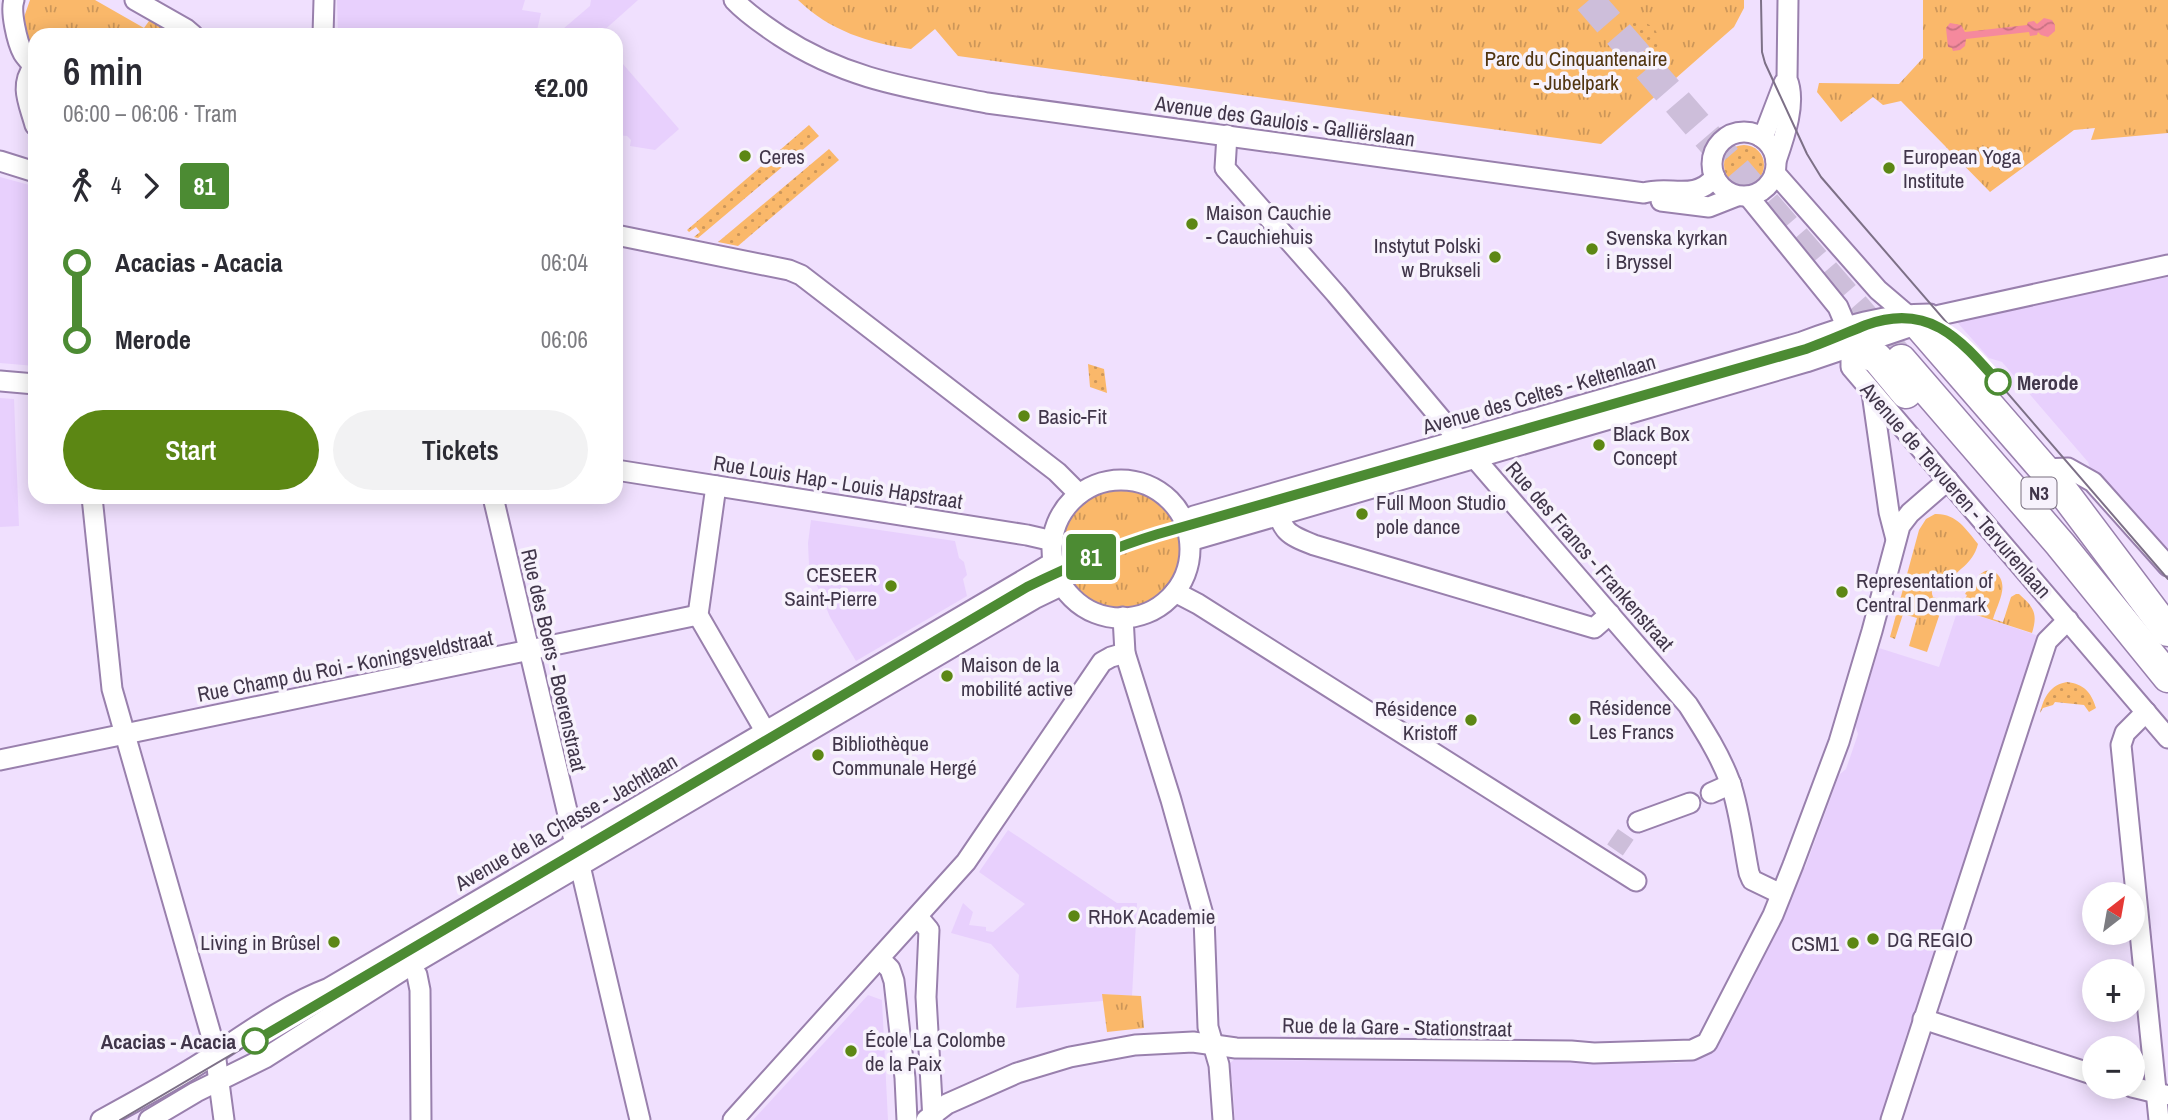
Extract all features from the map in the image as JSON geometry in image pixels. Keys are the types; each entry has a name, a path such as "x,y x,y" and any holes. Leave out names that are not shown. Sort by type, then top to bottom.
{"highway":[{"path":"1919,330 2062,491 2168,632"},
{"name":"Avenue de Tervueren - Tervurenlaan","path":"1919,330 2072,531 2168,632"},
{"name":"Avenue de Tervueren - Tervurenlaan","path":"1919,330 2060,544 2168,677"},
{"path":"1850,347 1877,358 2044,554 2132,635"}],"street":[{"path":"13,0 11,6 18,40 28,59"},
{"path":"135,0 184,28"},
{"path":"323,28 324,0"},
{"name":"Avenue des Gaulois - Galliërslaan","path":"734,0 758,22 820,60 853,74 921,91 988,103 1644,193 1655,190 1692,191 1708,186 1715,177"},
{"path":"1776,167 1768,143 1760,137 1741,132 1723,140 1713,157 1712,167 1720,186 1728,192 1742,196 1757,194 1766,188 1776,167 1786,129 1791,89 1787,79 1788,0"},
{"path":"28,74 25,86 28,98"},
{"path":"1760,137 1766,130 1787,79"},
{"name":"Rue des Francs - Frankenstraat","path":"1227,135 1225,168 1688,705 1708,735 1731,785 1752,880 1781,894"},
{"path":"0,161 28,170"},
{"name":"Avenue de Tervueren - Tervurenlaan","path":"1776,167 1878,290 1919,330"},
{"name":"Avenue des Gaulois - Galliërslaan","path":"1644,193 1655,200 1709,207 1742,196"},
{"name":"Avenue de Tervueren - Tervurenlaan","path":"1742,196 1838,307 1850,347 1871,392 2168,738"},
{"path":"623,236 789,270 801,275 1057,472 1079,494"},
{"name":"Avenue des Celtes - Keltenlaan","path":"1190,541 1850,347 2168,265"},
{"name":"Avenue des Celtes - Keltenlaan","path":"1184,522 1194,516 1802,342 1850,347"},
{"path":"0,381 28,383"},
{"path":"1871,392 1887,504 1896,540"},
{"path":"2043,469 2068,468 2094,482 2168,566"},
{"name":"Rue Louis Hap - Louis Hapstraat","path":"623,471 1053,541"},
{"path":"1896,540 1900,526 1910,513 1948,480"},
{"path":"1111,481 1142,483 1169,499 1184,522 1190,541 1187,567 1175,592 1152,610 1124,617 1102,615 1075,599 1063,585 1054,562 1053,541 1061,515 1079,494 1111,481"},
{"path":"716,486 698,615 777,750"},
{"path":"1273,495 1282,526 1293,536 1314,545 1594,628 1610,614"},
{"path":"93,504 111,689 215,1054 224,1120"},
{"name":"Rue des Boers - Boerenstraat","path":"495,504 640,1120"},
{"name":"Rue de la Gare - Stationstraat","path":"930,1118 947,1104 1017,1073 1070,1057 1135,1045 1193,1042 1236,1048 1594,1053 1692,1051 1707,1043 1718,1026 1781,894 1839,742 1896,540"},
{"name":"Avenue de la Chasse - Jachtlaan","path":"101,1120 215,1054 247,1030 305,997 329,988 1054,562"},
{"path":"149,1120 288,1044 411,965 1034,599 1063,585"},
{"path":"1175,592 1611,856 1636,881"},
{"name":"Rue Champ du Roi - Koningsveldstraat","path":"0,760 698,615"},
{"path":"1124,617 1125,653 1204,918 1208,1027 1219,1065 1223,1120"},
{"path":"1891,1120 2047,641 2068,620"},
{"path":"733,1120 966,862 1102,662 1111,656 1125,653"},
{"path":"2146,712 2125,733 2121,745 2162,1094 2159,1120"},
{"path":"1711,793 1731,785"},
{"path":"1638,822 1690,803"},
{"path":"918,917 929,930 926,998 930,1118"},
{"path":"399,946 417,975 420,990 421,1120"},
{"path":"880,959 890,969 894,981 907,1120"},
{"path":"1923,1019 2082,1072"}],"shaded area":[{"path":"337,0 525,0 522,10 541,13 538,28 338,28"},
{"path":"591,0 638,0 607,28 564,28 590,6"},
{"path":"623,64 679,129 655,150 630,146 631,140 623,136"},
{"path":"0,177 28,185 28,365 0,363"},
{"path":"2168,277 2168,551 2119,494 2115,497 2092,475 2088,462 2002,362 1989,358 1956,321 2019,304 2024,307"},
{"path":"0,398 14,399 19,526 0,527"},
{"name":"CESEER Saint-Pierre","path":"811,520 955,541 967,575 963,579 967,596 856,661 830,617 809,566"},
{"path":"1958,609 2039,636 1921,992 1925,994 1912,1034 1907,1033 1880,1120 1235,1120 1232,1079 1227,1079 1228,1065 1239,1055 1251,1055 1252,1060 1677,1063 1705,1055 1719,1043 1757,972 1753,969 1800,866 1805,868 1839,775 1846,769 1858,734 1855,725 1879,648 1939,667"},
{"name":"RHoK Academie","path":"1008,830 1117,903 1137,903 1132,996 1103,994 1103,1001 1016,1008 1019,975 991,944 951,933 963,903 973,912 969,925 986,927 986,931 993,932 1025,904 979,872"},
{"name":"École La Colombe de la Paix","path":"868,995 882,1000 888,1120 753,1120"}],"green space":[{"path":"30,0 95,0 144,28 28,28 28,42 23,20"},
{"name":"Parc du Cinquantenaire - Jubelpark","path":"798,0 1744,0 1744,8 1734,27 1601,144 958,56 935,29 911,49 865,39 837,28"},
{"path":"1923,0 2168,0 2168,133 2091,140 2095,128 2074,130 1990,192 1901,101 1883,105 1873,97 1841,122 1817,92 1819,83 1899,84 1923,58"},
{"path":"153,19 170,28 144,28"},
{"path":"1639,22 1647,23 1653,28 1658,34 1658,50 1653,56 1647,61 1639,62 1631,61 1625,56 1620,50 1619,42 1620,34 1625,28 1631,23"},
{"path":"809,125 819,136 698,238 694,237 700,232 696,227 689,232 687,230"},
{"path":"1744,145 1752,146 1758,151 1763,157 1763,173 1758,179 1752,184 1744,185 1736,184 1730,179 1725,173 1724,165 1725,157 1730,151 1736,146"},
{"path":"829,149 839,160 738,246 718,242"},
{"path":"1088,364 1104,369 1107,393 1090,387"},
{"path":"1121,488 1144,493 1164,506 1177,526 1182,549 1177,572 1164,592 1144,605 1121,610 1098,605 1078,592 1065,572 1060,549 1065,526 1078,506 1098,493"},
{"path":"1935,514 1955,519 1978,544 1972,557 1949,583 1939,580 1933,587 1933,597 1944,601 1927,652 1909,646 1917,618 1903,614 1895,639 1890,637 1919,530 1926,519"},
{"path":"1992,570 1998,575 2002,586 1993,619 2003,622 2011,597 2019,594 2033,611 2035,621 2032,633 1958,609 1973,581 1976,582 1981,577 1979,575 1985,571"},
{"path":"2067,682 2086,690 2096,708 2089,712 2084,705 2055,702 2043,708 2040,713 2049,693 2056,686"},
{"path":"1102,994 1141,996 1144,1028 1107,1032"}],"water":[{"path":"2044,18 2052,20 2055,25 2055,31 2048,37 2038,32 2037,35 2030,36 2029,32 1966,39 1965,46 1960,50 1953,51 1948,47 1946,28 1950,23 1961,25 1965,32 2027,25 2028,22 2034,21 2037,24"}],"tunnel":[{"path":"1589,0 1901,360"},
{"path":"1615,850 1638,822"}],"tram line":[{"path":"1761,0 1762,52 1765,63 1807,154 1821,177 2168,579"},
{"name":"81","path":"255,1041 1027,587 1104,552 1158,534 1823,344 1866,325 1891,319 1912,319 1949,332 1973,353 1998,382"},
{"path":"120,1120 1027,587 1084,560 1158,534 1806,349 1872,324 1910,319 1930,324 1973,353"}],"place":[{"name":"Ceres","path":"745,156"},
{"name":"European Yoga Institute","path":"1889,168"},
{"name":"Maison Cauchie - Cauchiehuis","path":"1192,224"},
{"name":"Svenska kyrkan i Bryssel","path":"1592,249"},
{"name":"Instytut Polski w Brukseli","path":"1495,257"},
{"name":"Merode","path":"1998,382"},
{"name":"Basic-Fit","path":"1024,416"},
{"name":"Black Box Concept","path":"1599,445"},
{"name":"Full Moon Studio pole dance","path":"1362,514"},
{"name":"CESEER Saint-Pierre","path":"891,586"},
{"name":"Representation of Central Denmark","path":"1842,592"},
{"name":"Maison de la mobilité active","path":"947,676"},
{"name":"Résidence Les Francs","path":"1575,719"},
{"name":"Résidence Kristoff","path":"1471,720"},
{"name":"Bibliothèque Communale Hergé","path":"818,755"},
{"name":"RHoK Academie","path":"1074,916"},
{"name":"DG REGIO","path":"1873,939"},
{"name":"Living in Brûsel","path":"334,942"},
{"name":"CSM1","path":"1853,943"},
{"name":"Acacias - Acacia","path":"255,1041"},
{"name":"École La Colombe de la Paix","path":"851,1051"}]}
